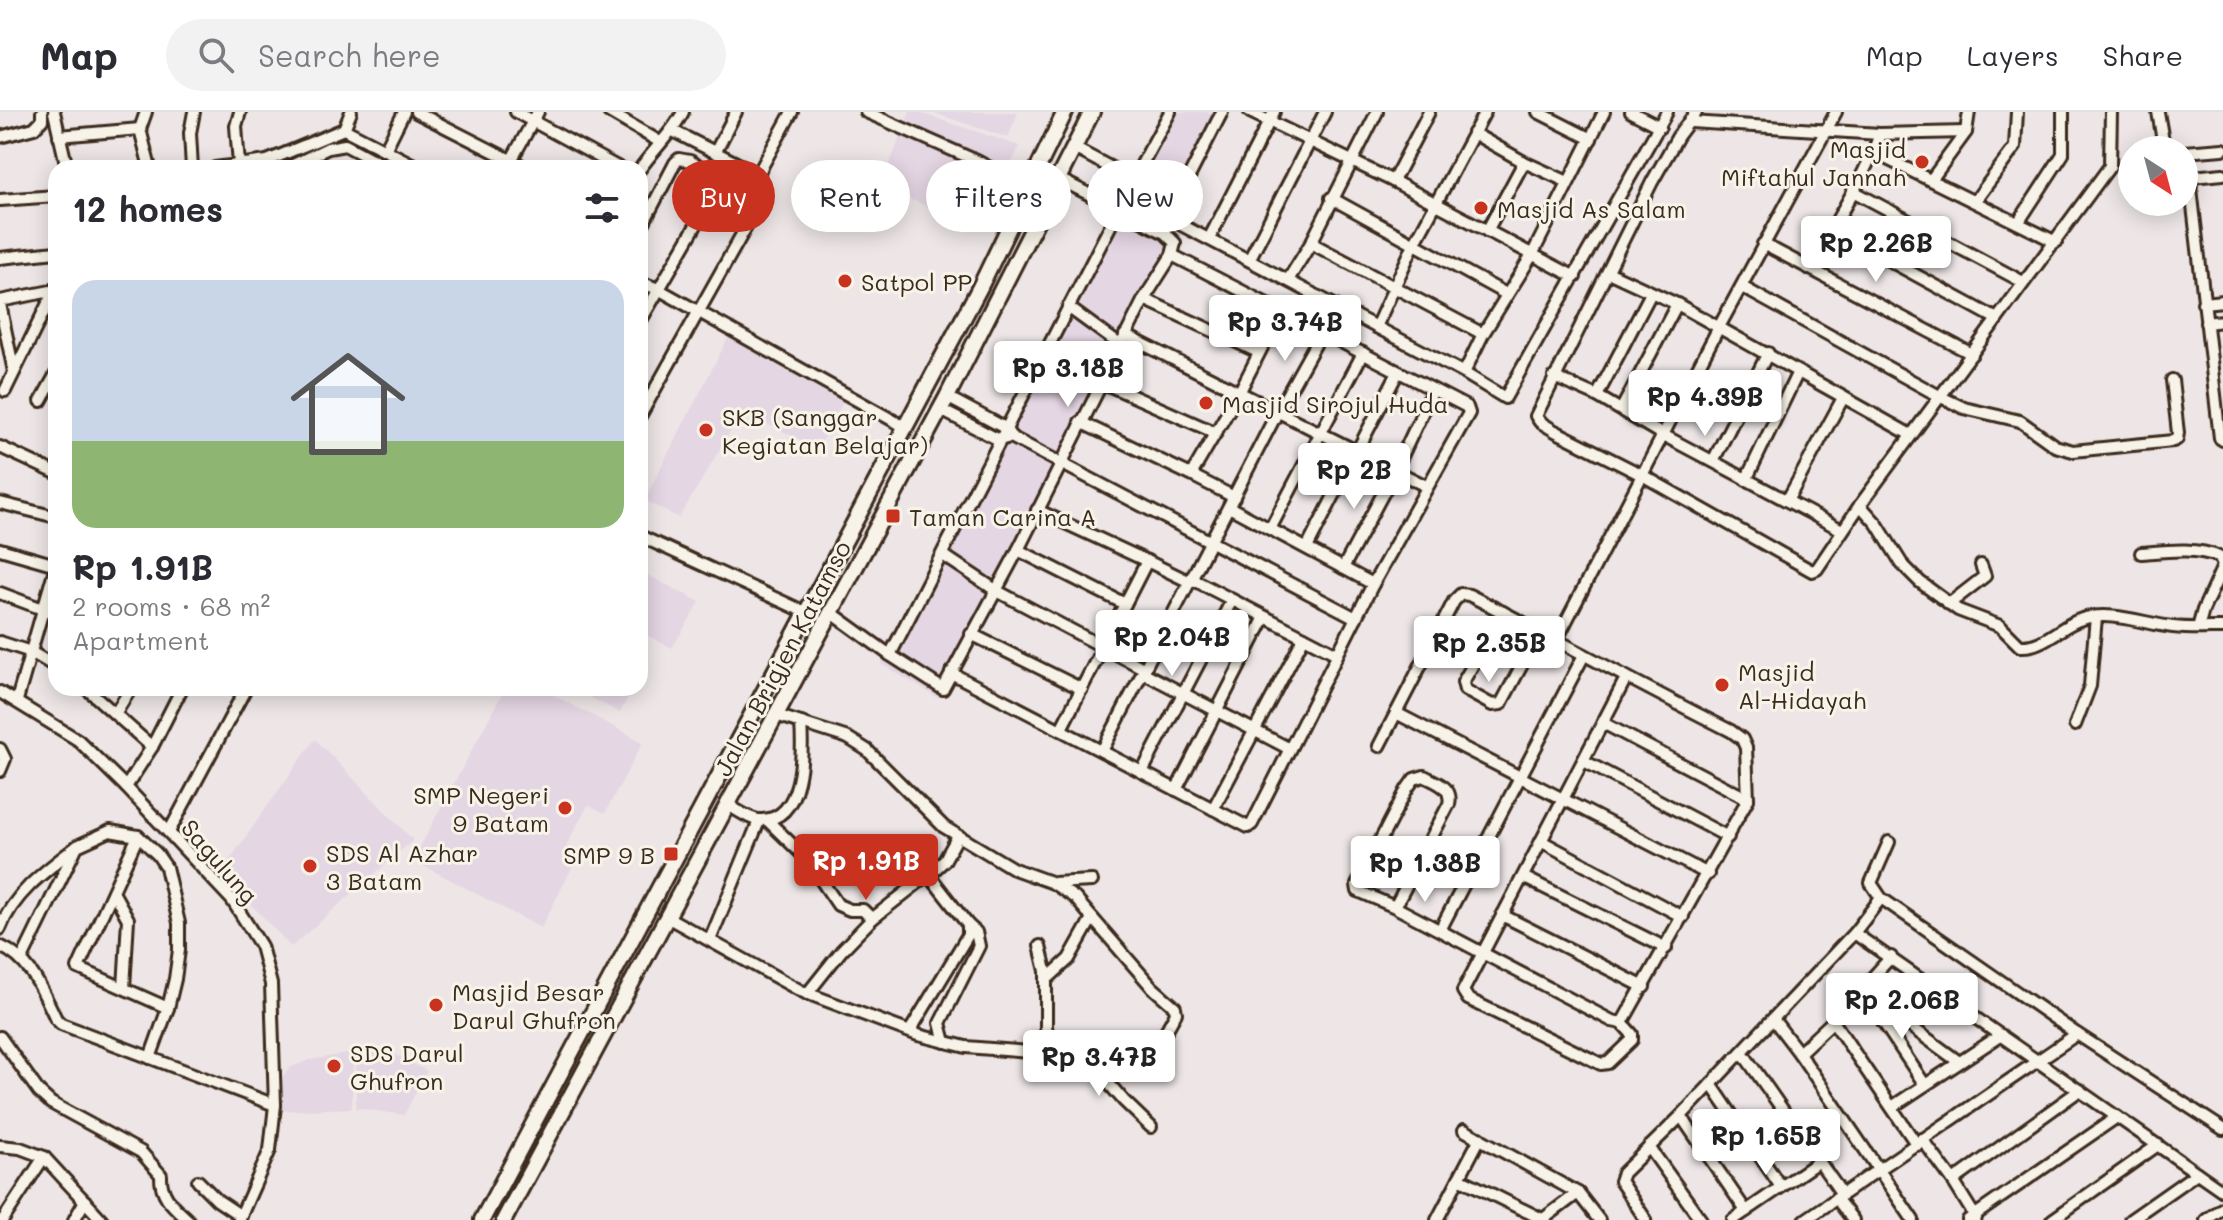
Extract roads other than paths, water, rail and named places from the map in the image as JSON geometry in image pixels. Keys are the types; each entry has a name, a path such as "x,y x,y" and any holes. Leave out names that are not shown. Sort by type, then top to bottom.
{"highway":[{"name":"Jalan Brigjen Katamso","path":"1041,160 1065,112"},
{"name":"Jalan Brigjen Katamso","path":"1068,160 1092,112"},
{"name":"Jalan Brigjen Katamso","path":"482,1220 903,426 980,287 1006,232"},
{"name":"Jalan Brigjen Katamso","path":"504,1220 944,404 1032,232"}],"street":[{"path":"0,137 34,128 42,120 42,112"},
{"path":"54,112 65,160"},
{"path":"146,112 140,129 148,160"},
{"path":"192,160 190,133 194,112"},
{"path":"239,160 236,126 240,112"},
{"path":"269,160 344,129 351,112"},
{"path":"385,150 404,112"},
{"path":"416,112 502,160"},
{"path":"516,112 536,117 606,160"},
{"path":"609,112 660,142"},
{"path":"647,160 673,131 683,112"},
{"path":"716,151 736,112"},
{"path":"673,131 758,174 792,112"},
{"path":"866,112 973,160"},
{"path":"1145,160 1170,112"},
{"path":"1198,160 1222,112"},
{"path":"1250,112 1272,117 1310,140 1575,277"},
{"path":"1249,260 1325,112"},
{"path":"1288,280 1311,243 1377,112"},
{"path":"1393,181 1429,112"},
{"path":"1376,327 1414,244 1485,112"},
{"path":"1538,112 1591,139"},
{"path":"1464,373 1506,294 1532,255 1604,112"},
{"path":"1631,112 1660,127"},
{"path":"1195,232 1464,373 1501,398 1508,396 1667,112"},
{"path":"1557,639 1719,327 1836,112"},
{"path":"1931,180 1966,132 1969,112"},
{"path":"1975,201 2015,147 2017,112"},
{"path":"2018,223 2063,154 2063,112"},
{"path":"1966,132 1880,134 1694,117 1678,136 1652,182 1554,377 1536,416 1537,420 1642,475 1809,570 1817,569 1860,505 2110,166 2111,112"},
{"path":"2158,112 2162,136"},
{"path":"511,160 536,117"},
{"path":"1209,239 1272,117"},
{"path":"59,136 140,129"},
{"path":"344,129 405,160"},
{"path":"1473,133 1568,182"},
{"path":"1812,269 1880,134"},
{"path":"367,155 373,143"},
{"path":"305,160 339,145 353,147 374,160"},
{"path":"1074,148 1096,160"},
{"path":"2198,151 2223,149"},
{"path":"1873,152 2056,242"},
{"path":"393,160 397,156"},
{"path":"1487,231 1524,162"},
{"path":"648,215 672,169"},
{"path":"2223,174 2192,177 2190,180 2220,438 2223,440"},
{"path":"1853,191 2023,282"},
{"path":"0,200 48,197"},
{"path":"1331,198 1506,294"},
{"path":"1831,229 1997,319"},
{"path":"648,307 692,232"},
{"path":"648,402 741,232"},
{"path":"890,655 1107,232"},
{"path":"832,613 943,689 997,591 1144,299 1172,255 1175,243 1161,232"},
{"path":"1311,243 1483,334"},
{"path":"1763,244 1972,354"},
{"path":"0,258 48,253"},
{"path":"951,673 1242,825 1248,827 1252,824 1373,584 1469,413 1467,407 1172,255"},
{"path":"1608,272 1677,304 1911,435"},
{"path":"648,285 903,426"},
{"path":"1742,287 1941,397 1964,408 2020,421 2055,446 2073,451 2177,439 2172,380"},
{"path":"14,373 0,302 48,291"},
{"path":"1597,396 1651,293"},
{"path":"1144,299 1258,352"},
{"path":"2203,303 2223,301"},
{"path":"1621,410 1677,304"},
{"path":"5,391 48,305"},
{"path":"1068,307 1123,340 1240,391 1426,486"},
{"path":"1191,475 1240,391 1281,310"},
{"path":"2206,323 2223,321"},
{"path":"1102,751 1322,332"},
{"path":"1270,529 1363,353"},
{"path":"1713,461 1768,353"},
{"path":"1307,548 1398,372"},
{"path":"1746,480 1798,372"},
{"path":"1554,377 1597,396 1663,435 1842,530"},
{"path":"1101,382 1216,433"},
{"path":"41,401 48,388"},
{"path":"1343,568 1395,471 1433,390"},
{"path":"1788,499 1843,398"},
{"path":"944,404 1356,618"},
{"path":"1080,422 1191,475 1270,529 1373,584"},
{"path":"0,447 48,469"},
{"path":"0,503 48,515"},
{"path":"1860,505 1908,570 1949,604 1993,622 2020,646 2026,646 2081,619 2096,617 2130,619 2170,627 2223,628"},
{"path":"1037,510 1232,600 1337,654"},
{"path":"648,540 805,612"},
{"path":"0,549 48,563"},
{"path":"1018,550 1125,604"},
{"path":"2141,553 2177,550 2219,557 2223,566 2198,628"},
{"path":"943,555 997,591 1104,646 1183,694 1288,748"},
{"path":"1061,729 1147,561"},
{"path":"1949,604 1985,576 1981,565"},
{"path":"0,593 48,610"},
{"path":"1379,746 1454,601 1461,594 1469,595 1557,639 1742,739 1746,748 1748,799 1622,1023"},
{"path":"17,700 48,597"},
{"path":"1142,772 1232,600"},
{"path":"1503,612 1463,682 1465,690 1492,705 1501,704 1506,697 1540,631"},
{"path":"1176,790 1265,617"},
{"path":"2075,725 2090,686 2096,617"},
{"path":"971,634 1082,689"},
{"path":"1213,809 1304,637"},
{"path":"0,642 31,652 48,662"},
{"path":"1440,930 1584,655"},
{"path":"1395,907 1451,795 1424,776 1414,779 1407,789 1357,885 1358,891 1440,930 1481,954 1612,1021 1622,1023 1632,1034 1632,1040 1608,1063 1601,1064 1481,1006 1468,999 1463,991 1481,954 1564,800 1626,678"},
{"name":"Sagulung","path":"0,692 78,740 232,900 261,946 271,984 275,1105 270,1150 240,1218"},
{"path":"95,696 152,747"},
{"path":"115,714 126,696"},
{"path":"126,787 152,747 178,696"},
{"path":"169,832 242,696"},
{"path":"1396,713 1708,874"},
{"path":"776,715 848,738 867,750 944,827 1014,869 1053,883 1075,898 1177,1010 1161,1040"},
{"path":"710,940 763,820 781,813 792,800 803,751 801,723"},
{"path":"1603,723 1748,799"},
{"path":"0,749 5,759 0,771"},
{"path":"1584,761 1728,837"},
{"path":"728,805 763,820 806,858 838,905 863,910 872,919"},
{"path":"0,929 18,897 77,846 110,831 138,836 166,867 179,923 179,950 168,1008 150,1058"},
{"path":"138,836 78,968 168,1008"},
{"path":"807,994 872,919 944,861 958,836"},
{"path":"1541,841 1683,917"},
{"path":"1889,842 1871,883 1881,898 2077,1034 2223,1129"},
{"path":"22,959 77,846"},
{"path":"929,875 976,932 979,946 940,1023 945,1042"},
{"path":"1523,877 1666,948"},
{"path":"1053,883 1092,881"},
{"path":"113,892 128,919 124,988"},
{"path":"1646,1220 1620,1181 1623,1173 1854,933 1881,898"},
{"path":"1502,915 1644,987"},
{"path":"667,917 807,994 910,1031 966,1047 1056,1054 1098,1071 1151,1127"},
{"path":"1046,980 1069,959 1092,918"},
{"path":"910,1031 968,935 968,925"},
{"path":"1854,933 2223,1191"},
{"path":"1040,946 1046,980 1046,1028 1056,1054"},
{"path":"2,950 22,959 36,977 61,1024 275,1105"},
{"path":"1799,1053 1833,1021 1891,957"},
{"path":"1861,990 1959,1062"},
{"path":"1861,990 1925,1085"},
{"path":"1773,1019 1913,1220"},
{"path":"1833,1021 1892,1107 1953,1181 1973,1219 2117,1117"},
{"path":"1805,1220 2077,1034"},
{"path":"1892,1107 2001,1035"},
{"path":"0,1037 39,1092 51,1103 141,1152 161,1175 160,1188 166,1198 188,1220"},
{"path":"1742,1052 1819,1161 1853,1220"},
{"path":"1711,1084 1781,1187"},
{"path":"1953,1181 2080,1090"},
{"path":"1681,1116 1746,1211"},
{"path":"1464,1130 1578,1193 1599,1220"},
{"path":"1437,1220 1480,1138"},
{"path":"2052,1220 2158,1145"},
{"path":"0,1146 20,1148 44,1157 102,1220"},
{"path":"1649,1147 1701,1220"},
{"path":"3,1220 44,1157"},
{"path":"1733,1220 1819,1161"},
{"path":"2130,1220 2197,1173"},
{"path":"1459,1178 1543,1220 1578,1193"},
{"path":"198,1181 240,1218"},
{"path":"74,1220 85,1201"},
{"path":"2206,1220 2223,1208"}],"place":[{"name":"Masjid Miftahul Jannah","path":"1922,162"},
{"name":"Masjid As Salam","path":"1481,208"},
{"name":"Satpol PP","path":"845,281"},
{"name":"Masjid Sirojul Huda","path":"1206,403"},
{"name":"SKB (Sanggar Kegiatan Belajar)","path":"706,430"},
{"name":"Taman Carina A","path":"893,516"},
{"name":"Masjid Al-Hidayah","path":"1722,685"},
{"name":"SMP Negeri 9 Batam","path":"565,808"},
{"name":"SMP 9 B","path":"671,854"},
{"name":"SDS Al Azhar 3 Batam","path":"310,866"},
{"name":"Masjid Besar Darul Ghufron","path":"436,1005"},
{"name":"SDS Darul Ghufron","path":"334,1066"}]}
